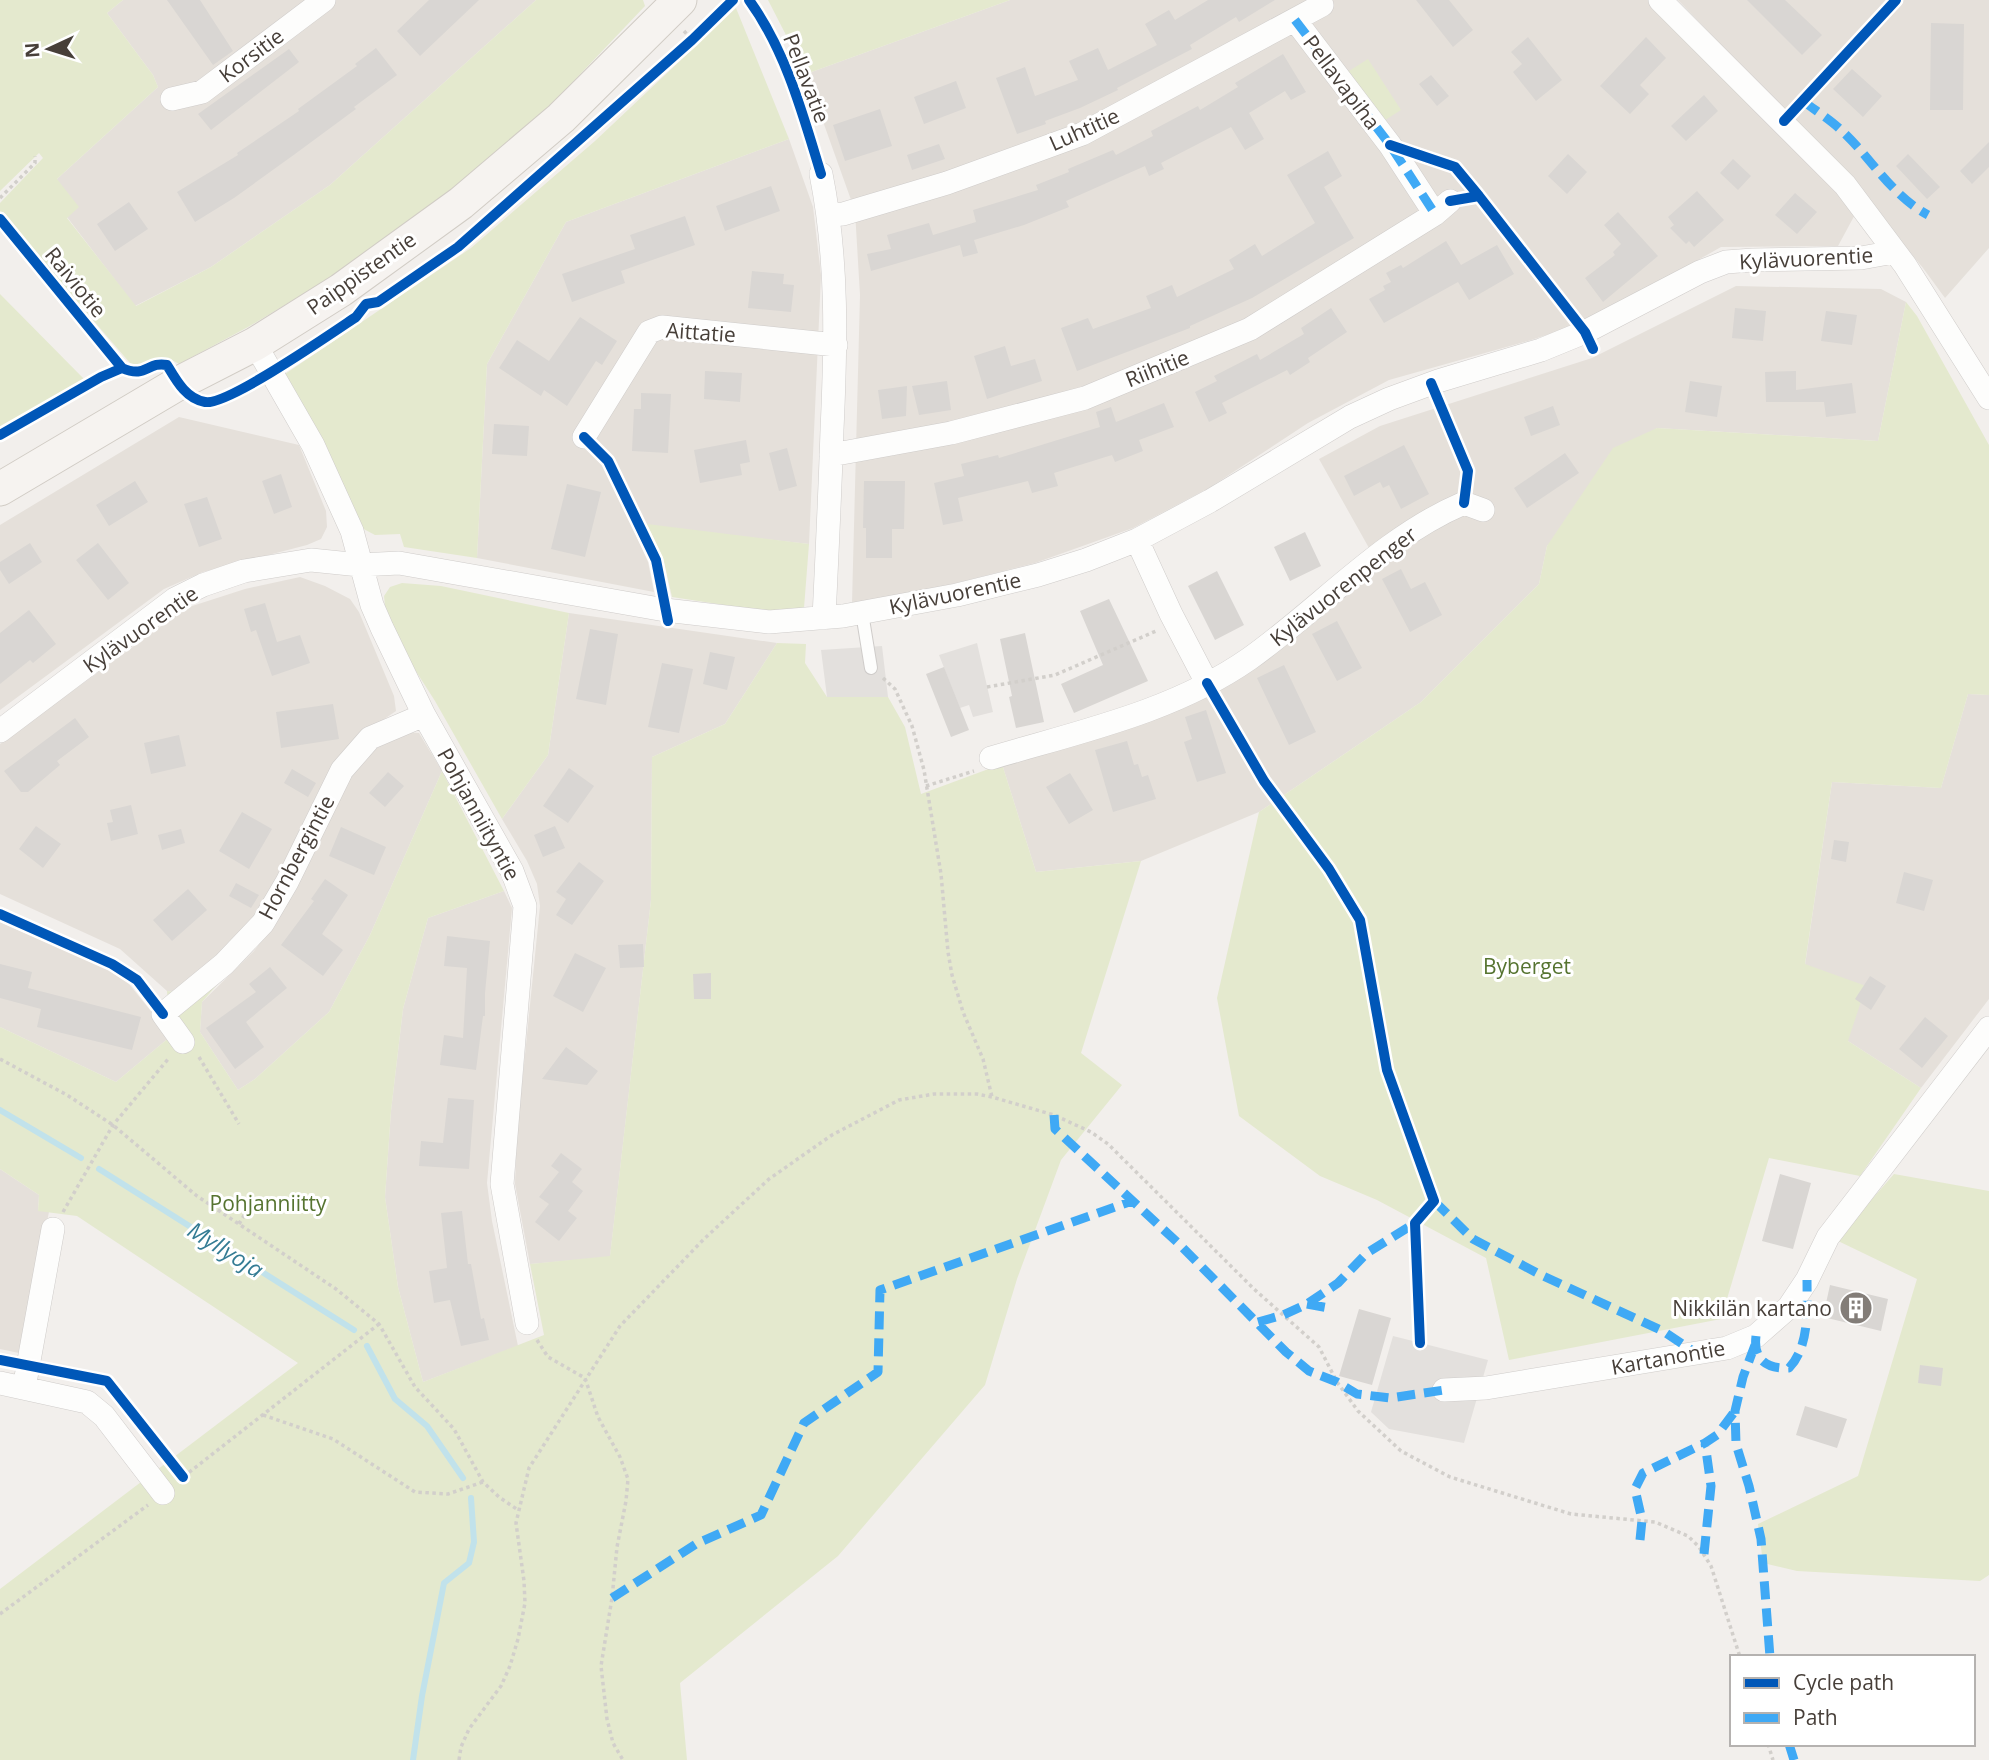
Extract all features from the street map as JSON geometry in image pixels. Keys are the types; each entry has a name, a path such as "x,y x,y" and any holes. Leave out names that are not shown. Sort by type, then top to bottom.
{"street":[{"name":"Korsitie","path":"172,99 202,92 324,0"},
{"name":"Paippistentie","path":"0,489 178,383 255,344 341,290 461,202 561,118 680,0"},
{"path":"1660,0 1845,184 1894,251 1989,398"},
{"name":"Luhtitie","path":"829,215 843,214 947,183 1082,134 1294,20 1320,3"},
{"name":"Pellavapiha","path":"1294,20 1390,145 1443,208"},
{"path":"821,174 829,215 836,345 824,618"},
{"name":"Riihitie","path":"831,455 951,433 1085,398 1250,330 1443,208"},
{"name":"Kylävuorentie","path":"0,731 175,599 203,585 244,571 311,560 360,565 399,563 678,611 769,622 862,612 957,595 1038,575 1137,540 1210,501 1350,417 1389,399 1541,350 1586,332 1700,272 1726,262 1861,258 1894,251"},
{"name":"Aittatie","path":"584,437 649,331 662,327 836,345"},
{"name":"Pohjanniityntie","path":"255,344 313,446 352,531 372,605 424,715 513,871 525,906 502,1184 527,1323"},
{"name":"Kylävuorenpenger","path":"991,758 1148,711 1207,683 1248,659 1412,531 1464,503 1483,510"},
{"path":"1137,540 1207,683"},
{"name":"Hornbergintie","path":"183,1042 163,1014 224,964 263,923 287,882 342,770 370,738 424,715"},
{"name":"Kartanontie","path":"1444,1390 1486,1388 1727,1348 1756,1336 1789,1307 1807,1280 1828,1237 1989,1028"},
{"path":"24,1388 53,1229"},
{"path":"0,1383 87,1402 104,1416 163,1493"}],"lane":[{"path":"862,612 871,668"}],"path":[{"path":"681,49 700,32"},
{"path":"0,198 35,163 35,156"},
{"path":"987,687 1055,675 1176,622"},
{"path":"895,689 912,726 926,786 942,874 952,975 962,1012 983,1059 992,1097"},
{"path":"926,786 979,769 991,758"},
{"path":"53,1229 113,1125 183,1042 189,1041 239,1124"},
{"path":"0,1059 67,1095 113,1125 197,1196 336,1289 379,1324 415,1387 454,1429 483,1482 518,1510"},
{"path":"459,1760 469,1729 501,1686 518,1639 525,1603 516,1523 529,1468 620,1326 704,1239 769,1179 832,1135 900,1100 933,1094 977,1094 992,1097 1054,1115 1091,1132 1108,1144 1254,1289 1319,1348 1337,1382 1358,1411 1401,1451 1450,1477 1571,1514 1655,1522 1688,1536 1712,1566 1739,1655"},
{"path":"239,1224 248,1209"},
{"path":"527,1323 548,1357 585,1378 598,1417 620,1457 628,1479 601,1666 607,1719 613,1744 623,1760"},
{"path":"0,1614 163,1493 379,1324"},
{"path":"263,1415 333,1440 415,1492 448,1494 483,1482"},
{"path":"175,1466 183,1477"}],"shaded area":[{"path":"123,0 536,0 330,185 211,267 135,306 67,217 57,179 158,87 153,75 107,13"},
{"path":"1010,0 1652,0 1858,209 1838,246 1721,247 1592,320 1389,380 1308,423 1209,488 1133,528 1035,563 932,589 852,603 860,295 855,211 806,74"},
{"path":"1678,0 1989,0 1989,248 1945,298 1846,175"},
{"path":"789,139 813,207 821,275 809,544 631,524 648,562 654,592 477,558 487,364 566,222"},
{"path":"1736,286 1881,289 1906,302 1878,441 1657,428 1547,546 1539,584 1421,702 1259,812 1141,861 1036,872 1002,764 1149,718 1378,564 1319,459 1380,426 1592,358"},
{"path":"179,417 299,445 326,511 327,527 321,539 203,572 164,589 0,710 0,525"},
{"path":"300,577 350,599 359,612 394,696 396,711 364,733 259,915 216,959 177,992 167,991 120,949 0,894 0,744 186,608 245,589"},
{"path":"569,613 777,643 725,724 652,757 651,900 610,1257 530,1264 515,1184 517,1134 540,906 537,884 527,861 502,819 548,755"},
{"path":"977,643 993,712 973,717 969,705 960,708 939,655"},
{"path":"882,646 888,697 827,697 821,650"},
{"path":"1968,694 1989,695 1989,999 1921,1088 1848,1041 1805,965 1832,782 1941,788"},
{"path":"403,732 419,733 442,771 370,935 329,1012 255,1079 238,1090 200,1032 202,1002 254,951 283,911 349,779 382,743"},
{"path":"504,891 512,908 487,1183 492,1221 518,1346 423,1382 398,1287 385,1197 391,1111 403,1009 428,918"},
{"path":"0,922 107,969 129,984 171,1036 116,1082 0,1027"},
{"path":"0,1169 39,1195 38,1210 49,1212 19,1353 0,1349"},
{"path":"1393,1336 1488,1360 1464,1443 1389,1429 1371,1412"}],"green space":[{"path":"0,0 123,0 107,13 153,75 158,87 57,179 79,207 67,218 136,306 211,267 330,185 536,0 643,0 645,6 548,108 449,192 333,276 248,327 179,364 162,358 137,366 130,363 0,212 0,203 43,158 39,153 0,191"},
{"path":"768,0 1010,0 806,74"},
{"path":"736,8 789,139 566,222 487,364 477,558 404,547 400,534 375,535 358,526 285,374 471,248 595,141"},
{"path":"1368,59 1401,110 1382,122 1349,71"},
{"path":"0,294 84,379 0,429"},
{"name":"Byberget","path":"1906,302 1917,316 1989,445 1989,695 1968,694 1941,788 1832,782 1805,964 1866,986 1848,1041 1921,1088 1860,1176 1769,1158 1721,1319 1509,1360 1486,1258 1377,1200 1320,1176 1239,1116 1217,998 1259,812 1421,702 1539,584 1547,546 1613,448 1657,428 1878,441"},
{"path":"647,524 809,544 804,608 771,612 672,597 663,558"},
{"path":"402,583 441,586 569,613 548,755 502,819 435,701 387,626 384,596 390,587"},
{"name":"Pohjanniitty","path":"777,643 806,644 805,663 827,697 888,697 905,727 921,794 1002,764 1036,872 1141,861 1081,1053 1122,1085 1061,1160 1017,1279 985,1385 838,1556 680,1683 687,1760 0,1760 0,1589 298,1363 77,1216 38,1211 39,1195 0,1169 0,1027 116,1082 171,1036 167,991 177,992 191,981 216,986 202,1002 200,1032 238,1090 255,1079 329,1012 370,935 442,771 504,891 428,918 403,1009 391,1111 385,1197 398,1287 423,1382 544,1335 530,1264 610,1256 651,900 652,757 725,724"},
{"path":"1894,1174 1989,1191 1989,1575 1980,1581 1797,1571 1763,1563 1758,1524 1858,1476 1917,1279 1836,1240"}],"building":[{"path":"167,0 200,0 233,51 213,65"},
{"path":"429,0 479,0 420,56 397,31"},
{"path":"1208,0 1275,0 1239,22 1236,17 1190,45 1192,49 1117,88 1118,90 1045,121 1046,124 1017,134 996,78 1025,67 1035,96 1078,80 1069,61 1098,48 1108,70 1157,45 1145,24 1169,10 1175,20"},
{"path":"1416,0 1449,0 1473,30 1453,47"},
{"path":"1747,0 1785,0 1822,35 1802,55"},
{"path":"1931,23 1964,24 1963,110 1930,110"},
{"path":"1528,37 1562,80 1536,101 1513,72 1522,64 1511,52"},
{"path":"1646,37 1666,58 1640,85 1649,94 1630,114 1600,86"},
{"path":"376,48 397,75 295,154 195,222 177,192 238,155 237,153 299,111 298,109 357,66 355,64"},
{"path":"289,49 299,62 211,130 198,114"},
{"path":"1283,54 1306,92 1291,100 1285,91 1249,113 1264,139 1245,150 1231,127 1161,163 1164,169 1149,176 1145,166 1066,201 1069,207 1024,225 974,240 978,253 963,257 960,245 871,271 867,254 891,249 887,235 929,223 933,235 976,222 973,210 1038,190 1036,185 1113,150 1116,155 1153,136 1151,131 1198,106 1200,110 1238,87 1235,83"},
{"path":"1852,69 1882,96 1863,117 1833,89"},
{"path":"1431,75 1449,96 1437,106 1419,84"},
{"path":"956,81 966,108 924,124 914,97"},
{"path":"1704,95 1718,111 1686,141 1671,126"},
{"path":"880,109 892,146 845,161 833,125"},
{"path":"1989,142 1989,167 1972,184 1960,171"},
{"path":"939,144 945,159 912,170 907,155"},
{"path":"1328,151 1342,176 1324,187 1354,238 1252,298 1190,328 1077,371 1061,328 1088,318 1093,329 1151,308 1146,296 1172,285 1177,297 1234,269 1229,260 1255,244 1262,256 1315,223 1287,175"},
{"path":"1568,154 1587,172 1567,194 1548,176"},
{"path":"1908,154 1940,187 1927,199 1896,166"},
{"path":"1733,159 1751,176 1738,190 1720,173"},
{"path":"771,186 780,211 725,231 716,206"},
{"path":"1697,191 1724,220 1694,247 1689,241 1686,244 1670,228 1674,225 1668,217"},
{"path":"1795,193 1817,212 1797,234 1775,215"},
{"path":"129,202 148,229 115,251 97,224"},
{"path":"1618,212 1658,256 1603,302 1585,278 1615,255 1613,252 1621,244 1604,225"},
{"path":"685,216 695,245 621,271 625,283 572,302 562,274 635,249 630,235"},
{"path":"1446,241 1461,265 1497,245 1514,274 1469,300 1458,282 1384,323 1369,299 1385,290 1383,286 1391,282 1386,273 1401,265 1403,268"},
{"path":"752,271 784,274 783,284 794,285 791,312 748,308"},
{"path":"1331,308 1347,332 1308,358 1310,362 1290,375 1287,370 1222,403 1227,413 1209,422 1195,392 1217,381 1214,376 1257,354 1260,360 1304,334 1301,328"},
{"path":"1735,308 1766,311 1763,341 1732,338"},
{"path":"1826,311 1857,315 1852,345 1821,341"},
{"path":"580,317 617,341 602,365 596,361 567,406 544,390 541,396 499,368 517,340 549,361"},
{"path":"1005,346 1011,366 1035,359 1042,381 987,399 974,356"},
{"path":"705,371 742,373 740,402 704,399"},
{"path":"1796,371 1796,390 1852,383 1856,413 1826,417 1824,402 1766,402 1765,372"},
{"path":"947,381 951,410 919,415 912,386"},
{"path":"1690,381 1722,386 1717,417 1685,412"},
{"path":"907,386 906,416 882,419 878,390"},
{"path":"641,393 671,394 668,453 632,451 634,409 641,409"},
{"path":"1164,403 1174,427 1139,440 1143,451 1115,462 1112,455 1054,473 1058,486 1032,493 1028,481 958,498 963,521 943,525 934,483 964,476 961,464 998,455 999,458 1100,427 1096,412 1111,407 1116,422"},
{"path":"1553,406 1560,425 1531,436 1524,417"},
{"path":"494,424 529,426 527,456 492,454"},
{"path":"746,440 750,462 740,464 742,475 700,483 694,450"},
{"path":"1404,445 1429,494 1401,509 1389,485 1383,488 1380,482 1354,496 1344,476"},
{"path":"787,448 797,486 779,491 769,453"},
{"path":"1565,453 1579,473 1527,508 1514,488"},
{"path":"281,474 292,507 274,514 262,481"},
{"path":"135,481 148,502 109,526 96,505"},
{"path":"864,481 905,481 904,529 892,529 892,558 866,558 866,528 863,528"},
{"path":"567,484 601,492 585,557 551,549"},
{"path":"207,497 222,539 199,547 184,504"},
{"path":"1305,532 1321,566 1290,581 1274,547"},
{"path":"30,543 42,562 9,584 0,570 0,562"},
{"path":"98,543 129,583 108,600 76,560"},
{"path":"1401,569 1411,589 1425,582 1442,615 1410,632 1382,579"},
{"path":"1217,571 1244,625 1215,640 1188,586"},
{"path":"1109,599 1148,681 1074,713 1061,684 1103,665 1080,611"},
{"path":"265,603 277,642 300,635 310,663 272,676 256,630 251,632 244,609"},
{"path":"29,610 56,644 0,684 0,633"},
{"path":"1337,621 1362,668 1337,681 1312,634"},
{"path":"590,629 618,634 606,705 576,699"},
{"path":"1025,633 1044,722 1016,728 1000,639"},
{"path":"710,652 735,657 727,690 703,684"},
{"path":"662,663 693,669 679,733 648,727"},
{"path":"1284,665 1316,732 1289,745 1257,678"},
{"path":"944,667 969,730 951,737 926,674"},
{"path":"333,704 339,739 281,748 276,712"},
{"path":"1206,710 1226,773 1197,782 1184,742 1192,739 1185,717"},
{"path":"75,718 89,737 57,761 60,765 28,792 21,792 4,771"},
{"path":"179,735 186,766 151,774 144,743"},
{"path":"1127,741 1134,765 1138,764 1142,777 1148,775 1156,799 1113,812 1095,750"},
{"path":"569,768 594,786 568,823 543,806"},
{"path":"292,769 316,783 308,797 284,783"},
{"path":"388,772 404,786 385,807 369,793"},
{"path":"1070,773 1093,810 1069,824 1046,787"},
{"path":"131,805 138,834 111,841 107,823 113,822 110,810"},
{"path":"242,812 272,829 249,869 219,851"},
{"path":"36,826 61,844 43,868 19,849"},
{"path":"555,826 565,848 543,857 534,835"},
{"path":"341,827 386,847 374,875 329,856"},
{"path":"181,829 185,843 162,850 158,835"},
{"path":"1834,840 1849,842 1846,862 1831,859"},
{"path":"579,862 604,881 572,925 556,915 566,899 556,892"},
{"path":"1904,872 1933,880 1924,911 1896,903"},
{"path":"325,879 348,895 322,934 343,950 323,976 281,945 314,901 311,899"},
{"path":"236,883 259,895 251,908 229,896"},
{"path":"188,889 207,910 172,941 153,920"},
{"path":"447,936 490,941 485,1016 476,1070 440,1065 444,1035 463,1038 467,968 444,966"},
{"path":"643,944 644,967 620,968 618,945"},
{"path":"575,953 606,968 583,1012 553,996"},
{"path":"0,964 32,972 28,988 141,1017 132,1050 37,1027 41,1009 0,998"},
{"path":"270,967 287,988 246,1022 264,1047 235,1069 206,1028 256,992 249,984"},
{"path":"711,973 711,999 694,999 693,974"},
{"path":"1870,976 1886,986 1871,1010 1855,999"},
{"path":"1925,1017 1948,1036 1922,1068 1899,1049"},
{"path":"566,1047 598,1071 587,1085 542,1079"},
{"path":"448,1098 474,1100 469,1169 419,1166 421,1141 443,1143"},
{"path":"561,1153 582,1169 572,1182 583,1191 568,1211 577,1218 559,1241 535,1222 549,1204 539,1197 559,1172 551,1166"},
{"path":"1780,1174 1811,1183 1793,1249 1762,1241"},
{"path":"462,1211 468,1264 471,1264 481,1319 484,1318 489,1340 461,1346 450,1300 434,1303 429,1271 447,1268 441,1213"},
{"name":"Nikkilän kartano","path":"1830,1285 1888,1299 1881,1331 1823,1317"},
{"path":"1359,1309 1391,1318 1372,1385 1339,1376"},
{"path":"1920,1365 1943,1368 1941,1386 1918,1383"},
{"path":"1805,1406 1847,1419 1837,1448 1796,1435"}],"waterway":[{"name":"Myllyoja","path":"0,1110 81,1158"},
{"name":"Myllyoja","path":"99,1169 354,1330"},
{"name":"Myllyoja","path":"367,1346 395,1399 427,1426 463,1478"},
{"name":"Myllyoja","path":"413,1760 422,1696 444,1583 469,1563 474,1542 471,1498"}],"marked path":[{"path":"1295,20 1390,145 1435,214"},
{"path":"1803,101 1838,127 1892,187 1928,215"},
{"path":"1054,1115 1055,1129 1178,1243 1286,1352 1309,1371 1337,1382 1357,1394 1390,1398 1444,1390"},
{"path":"612,1598 696,1544 761,1515 804,1423 878,1372 880,1290 1132,1201"},
{"path":"1434,1201 1473,1239 1541,1275 1663,1331 1696,1353"},
{"path":"1258,1322 1307,1304 1338,1283 1367,1253 1415,1223"},
{"path":"1756,1336 1757,1351 1763,1361 1774,1367 1789,1368 1796,1359 1804,1338 1807,1280"},
{"path":"1307,1304 1329,1308"},
{"path":"1755,1345 1743,1377 1735,1411 1736,1444 1761,1539 1770,1655"},
{"path":"1640,1540 1642,1520 1635,1489 1643,1473 1717,1435 1735,1411"},
{"path":"1704,1554 1711,1486 1705,1443"},
{"path":"1790,1746 1794,1760"}],"cycle path":[{"path":"0,435 101,377 122,368 137,372 155,365 167,365 187,393 205,402 217,400 256,381 356,317 366,304 378,302 458,247 692,40 733,0"},
{"name":"Pellavatie","path":"749,0 783,62 821,174"},
{"path":"1784,121 1896,0"},
{"path":"1390,145 1455,167 1479,196"},
{"path":"1450,201 1479,196 1585,332 1593,349"},
{"name":"Raiviotie","path":"0,219 122,368"},
{"path":"1431,383 1468,471 1464,503"},
{"path":"584,437 608,461 656,560 668,621"},
{"path":"1207,683 1264,781 1329,869 1360,920 1387,1070 1434,1201 1415,1223 1420,1343"},
{"path":"0,914 112,964 137,980 163,1014"},
{"path":"0,1360 107,1381 183,1477"}],"place":[{"name":"Nikkilän kartano","path":"1856,1308"}]}
